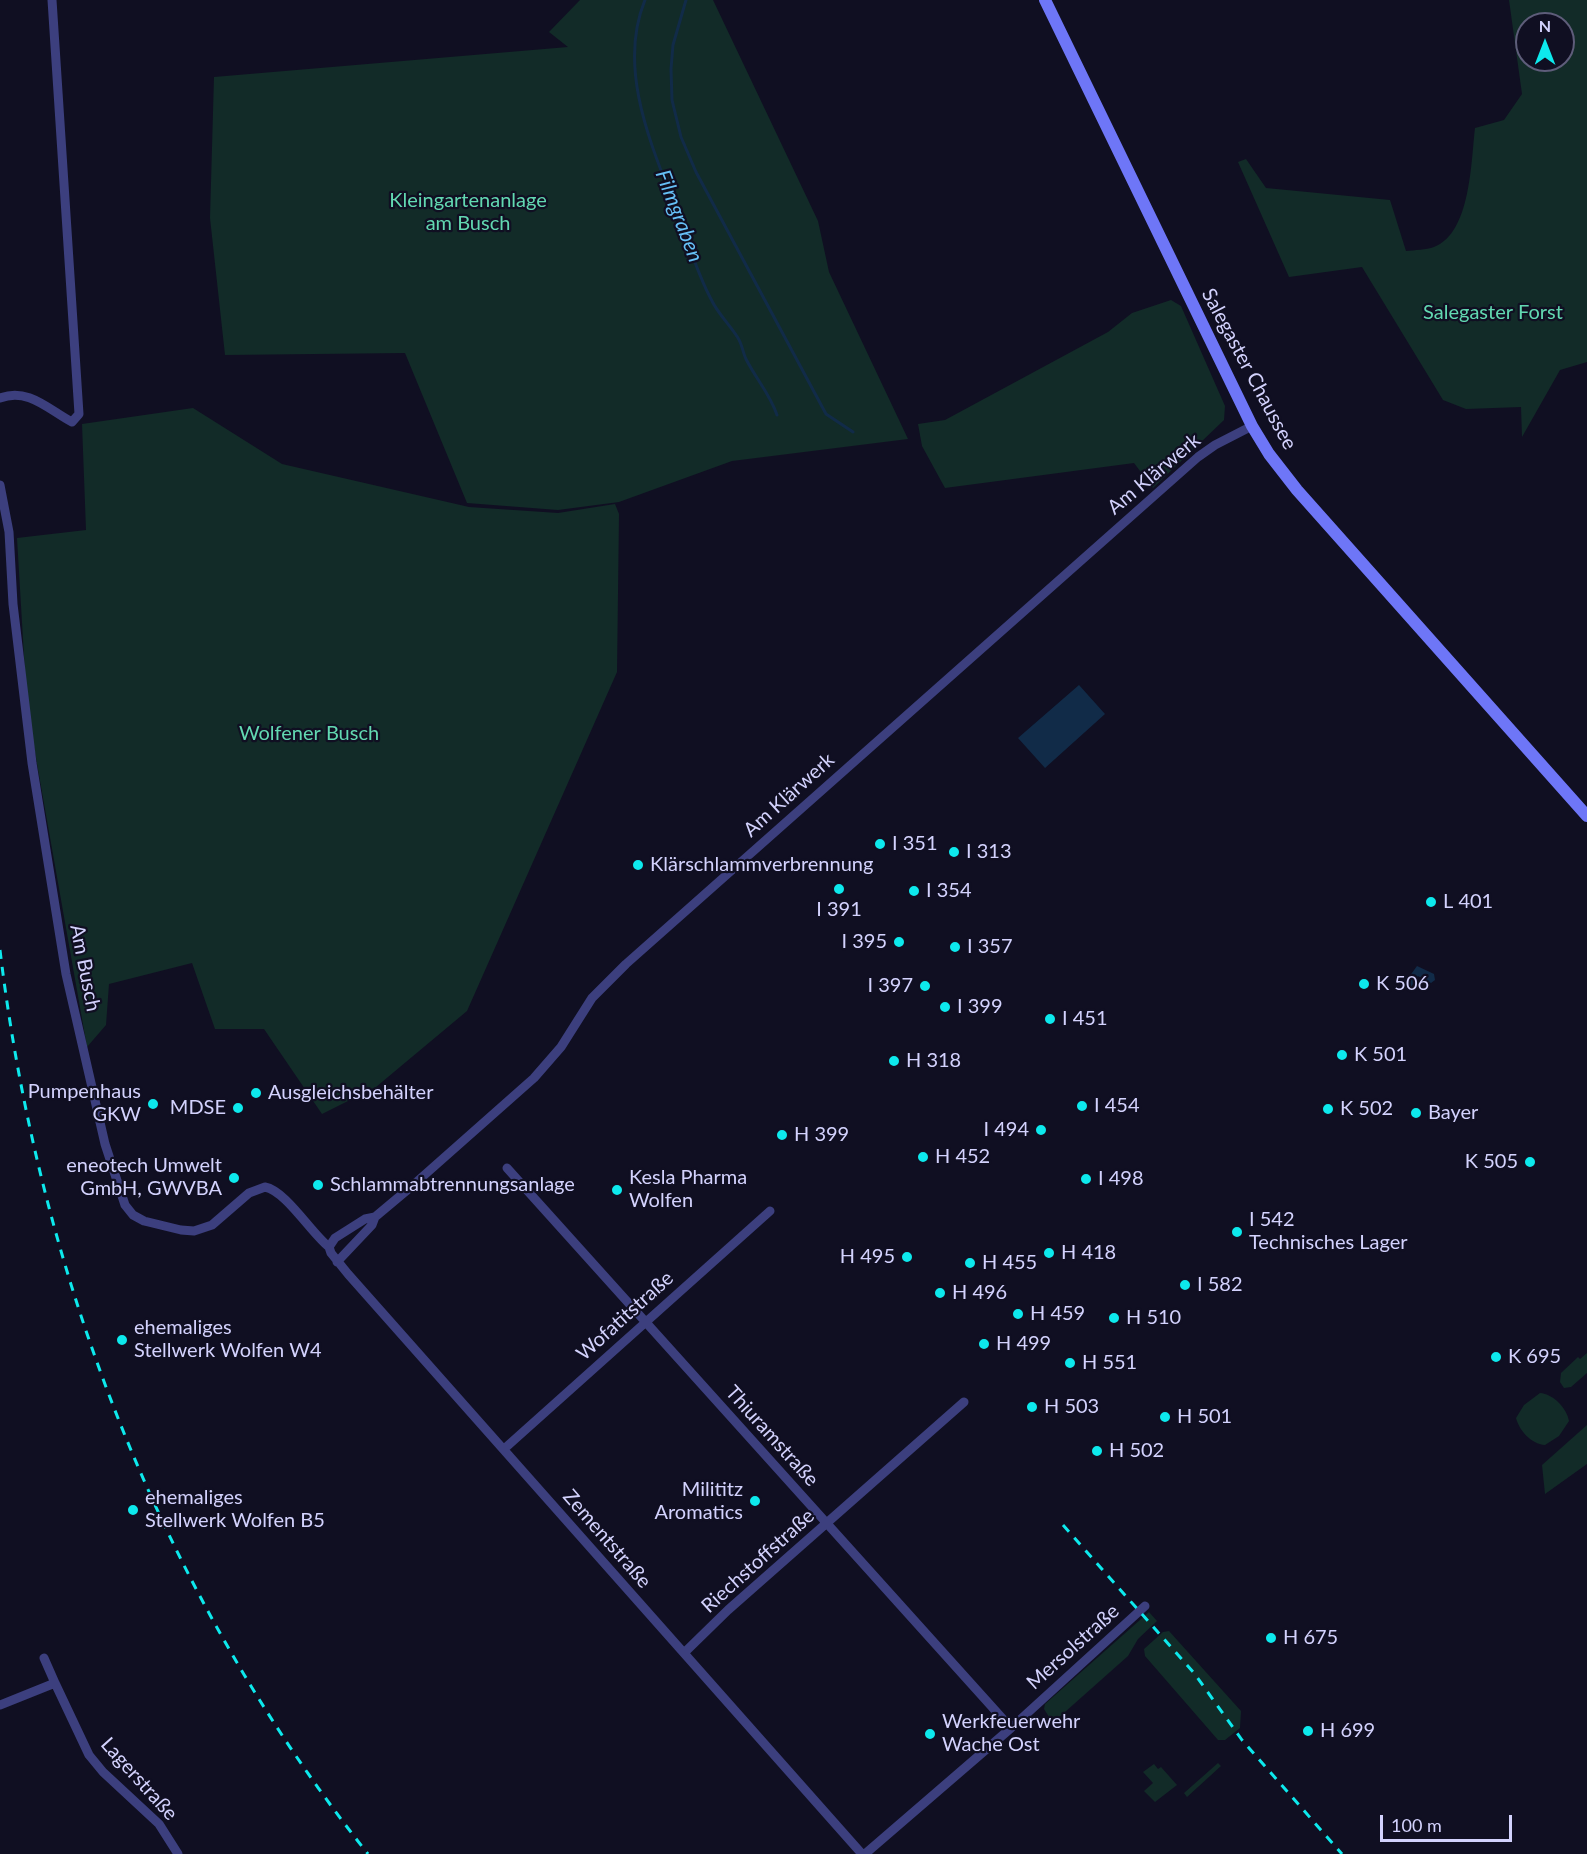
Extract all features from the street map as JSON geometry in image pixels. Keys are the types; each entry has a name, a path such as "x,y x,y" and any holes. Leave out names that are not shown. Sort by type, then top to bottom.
{"main road":[{"name":"Salegaster Chaussee","path":"1045,0 1252,426 1285,476 1587,816"}],"street":[{"path":"0,398 17,396 37,400 70,422 76,421 80,409 52,0"},
{"name":"Am Klärwerk","path":"337,1262 372,1225 375,1217 542,1071 561,1047 592,998 626,963 1198,457 1252,426"},
{"name":"Am Busch","path":"0,485 9,532 13,604 32,763 66,974 105,1144 125,1205 133,1215 144,1221 194,1231 212,1225 249,1193 266,1187 279,1194 316,1237 329,1247"},
{"name":"Thiuramstraße","path":"507,1168 1011,1728"},
{"name":"Wofatitstraße","path":"504,1449 771,1211"},
{"name":"Am Klärwerk","path":"329,1247 335,1238 365,1219 375,1217"},
{"name":"Zementstraße","path":"329,1247 337,1262 863,1854"},
{"name":"Riechstoffstraße","path":"684,1653 827,1522 964,1402"},
{"name":"Mersolstraße","path":"863,1854 1011,1728 1144,1608"},
{"name":"Lagerstraße","path":"44,1658 89,1755 103,1772 159,1824 178,1854"},
{"path":"0,1705 55,1683"}],"green space":[{"name":"Kleingartenanlage am Busch","path":"580,0 713,0 818,221 829,272 908,439 732,461 619,502 558,510 467,503 405,353 225,355 210,218 214,77 568,47 549,32"},
{"name":"Salegaster Forst","path":"1509,0 1587,0 1587,362 1560,370 1522,437 1521,407 1466,409 1443,400 1362,267 1289,277 1238,162 1246,159 1266,188 1390,200 1406,251 1431,248 1446,239 1462,212 1470,176 1475,128 1504,120 1522,94 1519,72 1575,72 1575,12 1515,12 1515,43"},
{"path":"1171,300 1181,306 1225,406 1224,420 1153,488 1134,463 945,488 922,446 918,424 945,420 1108,332 1132,313"},
{"name":"Wolfener Busch","path":"193,408 282,464 469,507 558,513 615,504 619,514 617,672 467,1011 376,1087 322,1114 264,1029 215,1029 192,963 109,984 106,1025 87,1047 27,707 17,538 86,530 82,424"},
{"path":"1587,1353 1587,1373 1571,1387 1564,1388 1560,1382 1561,1373 1578,1357 1580,1359"},
{"path":"1540,1393 1559,1402 1569,1421 1559,1436 1545,1445 1526,1436 1516,1418 1524,1405"},
{"path":"1587,1425 1587,1464 1545,1494 1542,1465"},
{"path":"1149,1612 1157,1621 1138,1639 1128,1656 1056,1720 1051,1720 1044,1709 1045,1704"},
{"path":"1169,1631 1241,1711 1240,1728 1225,1740 1218,1740 1145,1656 1144,1649 1163,1632"},
{"path":"1218,1763 1221,1766 1187,1797 1184,1793"},
{"path":"1154,1764 1158,1769 1161,1767 1177,1785 1155,1802 1144,1791 1153,1783 1143,1772"}],"water":[{"path":"1079,685 1105,714 1045,768 1018,738"},
{"path":"1417,966 1434,974 1435,980 1431,983 1418,976 1410,989 1402,989 1400,980 1409,977"}],"waterway":[{"name":"Filmgraben","path":"645,0 637,26 634,52 640,105 656,158 706,290 739,340 746,359 771,400 777,415"},
{"path":"686,0 673,45 671,69 672,100 681,137 696,172 826,414 853,432"}],"railway":[{"path":"0,950 19,1072 45,1192 80,1311 122,1428 172,1541 230,1650 295,1754 368,1854"},
{"path":"1063,1525 1194,1673 1242,1740 1342,1854"}],"place":[{"name":"I 351","path":"880,844"},
{"name":"I 313","path":"954,852"},
{"name":"Klärschlammverbrennung","path":"638,865"},
{"name":"I 391","path":"839,889"},
{"name":"I 354","path":"914,891"},
{"name":"L 401","path":"1431,902"},
{"name":"I 395","path":"899,942"},
{"name":"I 357","path":"955,947"},
{"name":"K 506","path":"1364,984"},
{"name":"I 397","path":"925,986"},
{"name":"I 399","path":"945,1007"},
{"name":"I 451","path":"1050,1019"},
{"name":"K 501","path":"1342,1055"},
{"name":"H 318","path":"894,1061"},
{"name":"Ausgleichsbehälter","path":"256,1093"},
{"name":"Pumpenhaus GKW","path":"153,1104"},
{"name":"I 454","path":"1082,1106"},
{"name":"MDSE","path":"238,1108"},
{"name":"K 502","path":"1328,1109"},
{"name":"Bayer","path":"1416,1113"},
{"name":"I 494","path":"1041,1130"},
{"name":"H 399","path":"782,1135"},
{"name":"H 452","path":"923,1157"},
{"name":"K 505","path":"1530,1162"},
{"name":"eneotech Umwelt GmbH, GWVBA","path":"234,1178"},
{"name":"I 498","path":"1086,1179"},
{"name":"Schlammabtrennungsanlage","path":"318,1185"},
{"name":"Kesla Pharma Wolfen","path":"617,1190"},
{"name":"I 542 Technisches Lager","path":"1237,1232"},
{"name":"H 418","path":"1049,1253"},
{"name":"H 495","path":"907,1257"},
{"name":"H 455","path":"970,1263"},
{"name":"I 582","path":"1185,1285"},
{"name":"H 496","path":"940,1293"},
{"name":"H 459","path":"1018,1314"},
{"name":"H 510","path":"1114,1318"},
{"name":"ehemaliges Stellwerk Wolfen W4","path":"122,1340"},
{"name":"H 499","path":"984,1344"},
{"name":"K 695","path":"1496,1357"},
{"name":"H 551","path":"1070,1363"},
{"name":"H 503","path":"1032,1407"},
{"name":"H 501","path":"1165,1417"},
{"name":"H 502","path":"1097,1451"},
{"name":"Milititz Aromatics","path":"755,1501"},
{"name":"ehemaliges Stellwerk Wolfen B5","path":"133,1510"},
{"name":"H 675","path":"1271,1638"},
{"name":"H 699","path":"1308,1731"},
{"name":"Werkfeuerwehr Wache Ost","path":"930,1734"}]}
